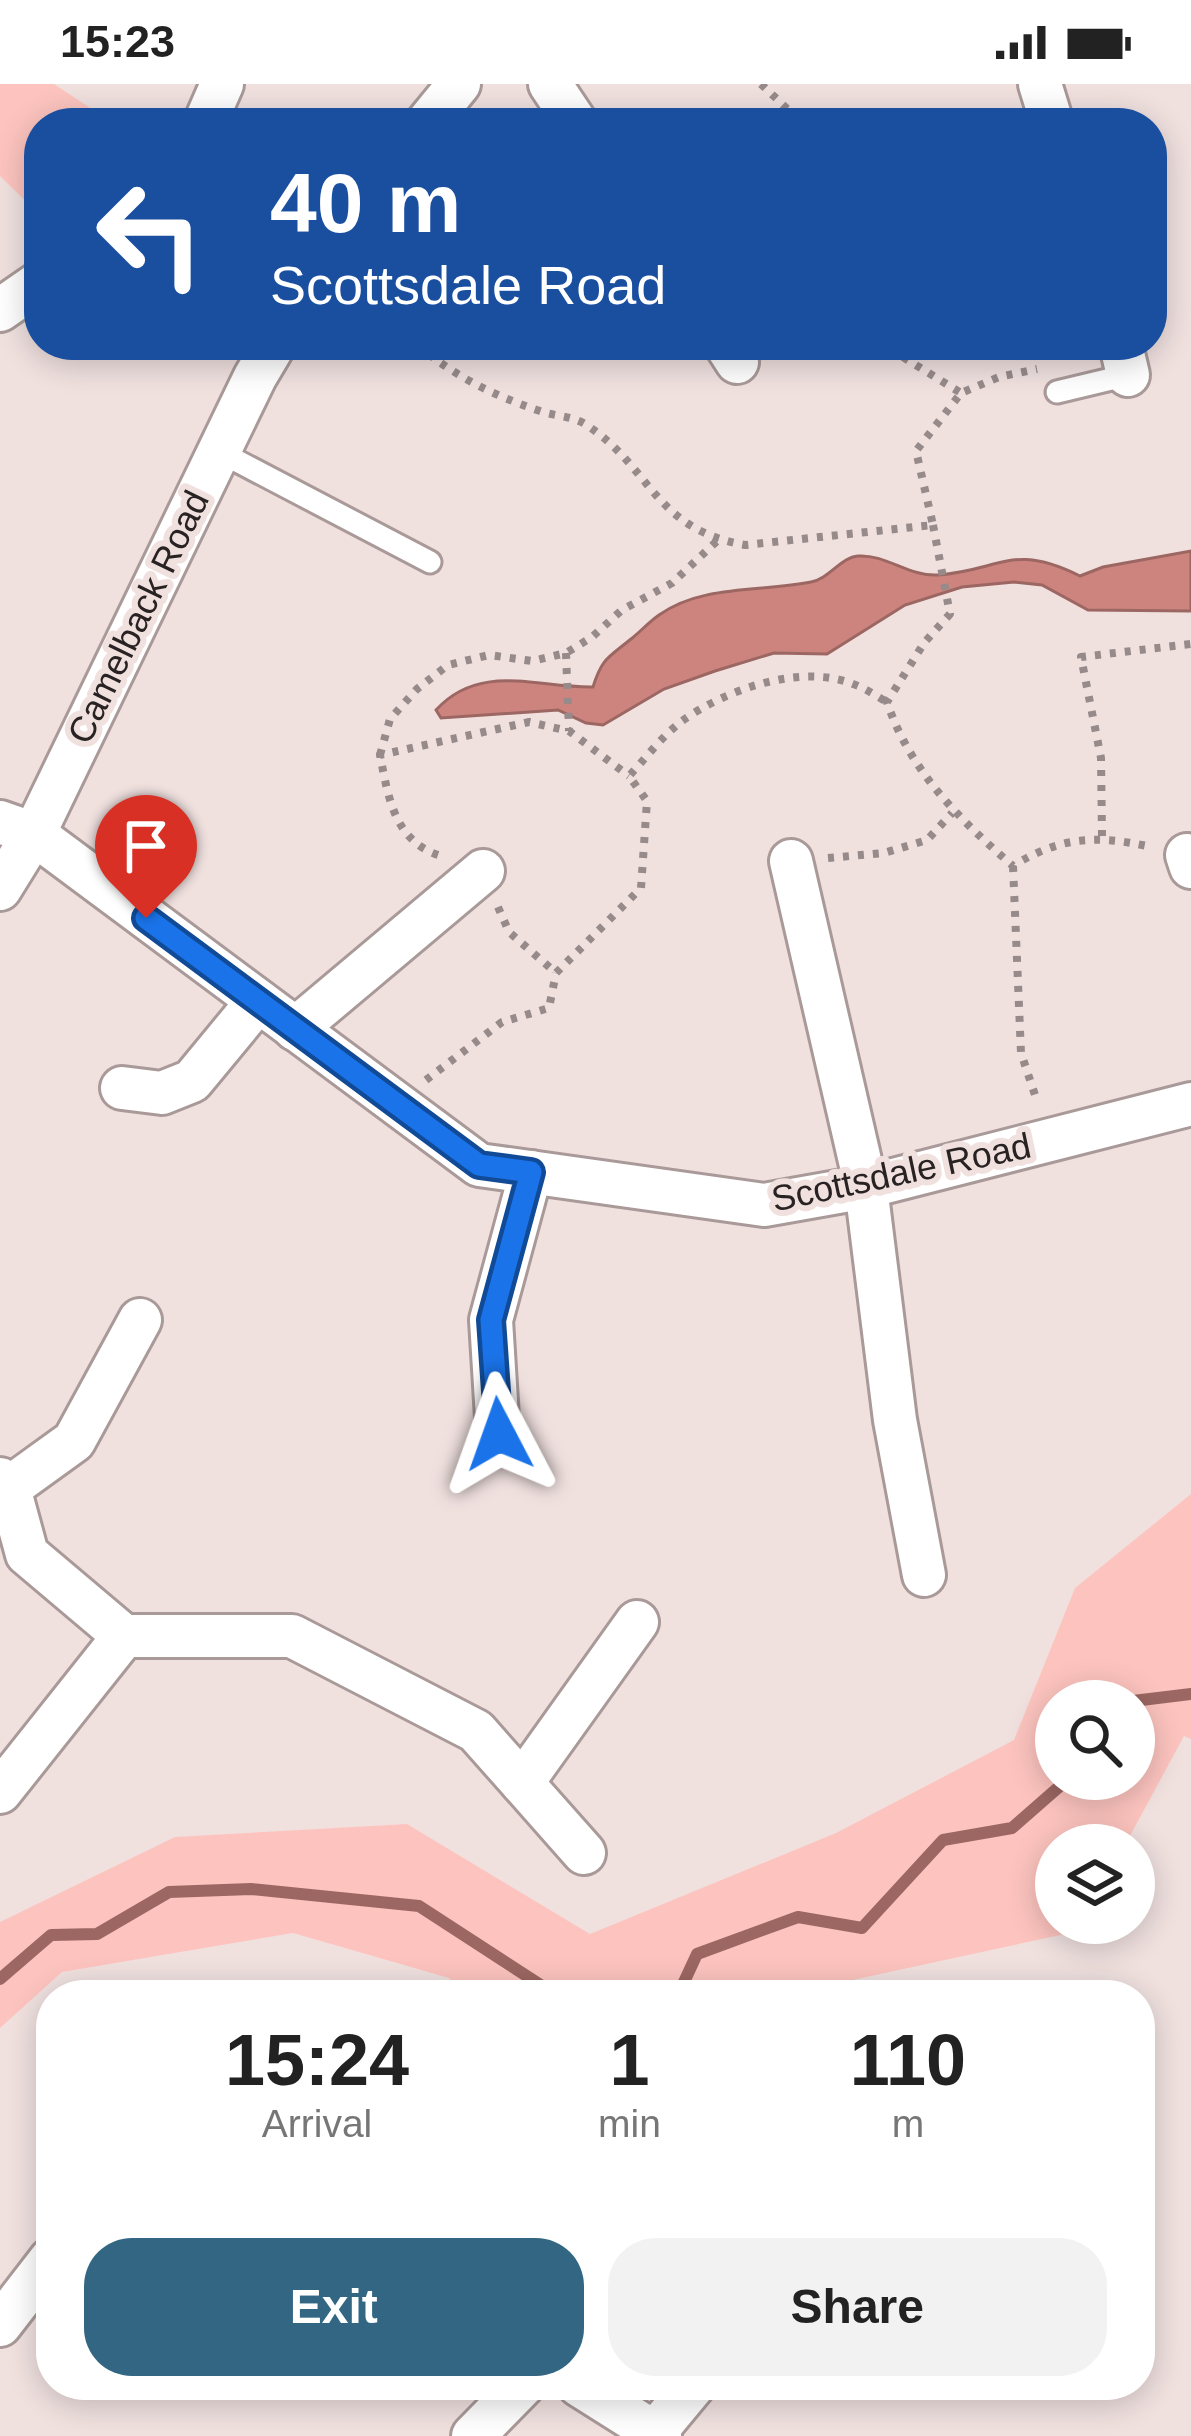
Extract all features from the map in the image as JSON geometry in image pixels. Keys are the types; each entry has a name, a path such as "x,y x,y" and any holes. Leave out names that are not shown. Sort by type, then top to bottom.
{"street":[{"path":"439,108 459,84"},
{"name":"Camelback Road","path":"0,889 17,828 266,360"},
{"name":"Scottsdale Road","path":"17,828 479,1165 764,1204 866,1187 1191,1104"},
{"path":"790,861 866,1187 895,1420 924,1575"},
{"path":"295,1029 483,871"},
{"path":"122,1088 162,1093 192,1082 258,1001"},
{"path":"499,1434 491,1320 531,1172"},
{"path":"140,1320 74,1442 4,1483 27,1554 124,1636 292,1636 476,1731 584,1853"},
{"path":"522,1783 637,1622"},
{"path":"0,1792 124,1636"},
{"path":"0,2325 36,2278"},
{"path":"473,2436 508,2400"},
{"path":"603,2400 657,2434 683,2400"}],"lane":[{"path":"1057,392 1125,360"},
{"path":"218,451 430,562"}],"path":[{"path":"761,84 786,108"},
{"path":"438,360 473,387 582,422 644,479 677,520 718,540 783,542 933,525"},
{"path":"908,360 961,393"},
{"path":"886,702 924,643 950,614 916,451 961,393 1035,367 1057,392"},
{"path":"556,973 508,932 483,871 418,848 390,806 380,755 390,719 448,665 489,655 532,661 566,653 622,610 672,583 718,540"},
{"path":"1102,836 1101,758 1081,657 1191,644"},
{"path":"566,653 569,731"},
{"path":"629,776 680,723 724,698 766,683 812,677 850,682 886,702 910,755 952,813 1013,866 1021,1053 1050,1140"},
{"path":"380,755 530,722 569,731 629,776 647,801 640,888 556,973 549,1007 502,1022 397,1104"},
{"path":"790,861 884,853 927,840 952,813"},
{"path":"1013,866 1040,849 1102,836 1189,861"}],"shaded area":[{"path":"0,84 54,84 90,108 24,108 24,199 0,176"},
{"path":"1191,551 1191,611 1088,610 1042,585 1014,582 962,587 905,605 827,654 774,653 715,671 664,689 603,725 558,710 441,718 436,710 453,695 490,682 593,687 607,659 676,605 714,594 811,582 852,557 878,558 917,573 938,575 1022,559 1080,576 1103,567"},
{"path":"1191,1494 1191,1739 1184,1736 1155,1790 1155,1680 1038,1680 1075,1588"},
{"path":"1035,1688 1035,1800 1149,1800 1136,1824 1035,1824 1035,1941 852,1980 451,1980 293,1933 36,1980 36,1995 0,2028 0,1922 175,1837 407,1824 590,1934 836,1833 1014,1740"}],"waterway":[{"path":"1155,1698 1191,1694"},
{"path":"685,1980 697,1954 798,1917 862,1928 943,1840 1012,1828 1044,1800"},
{"path":"0,1979 51,1935 97,1934 169,1892 251,1889 419,1906 533,1980"}],"route":[{"path":"146,918 479,1165 531,1172 491,1320 499,1434"}]}
